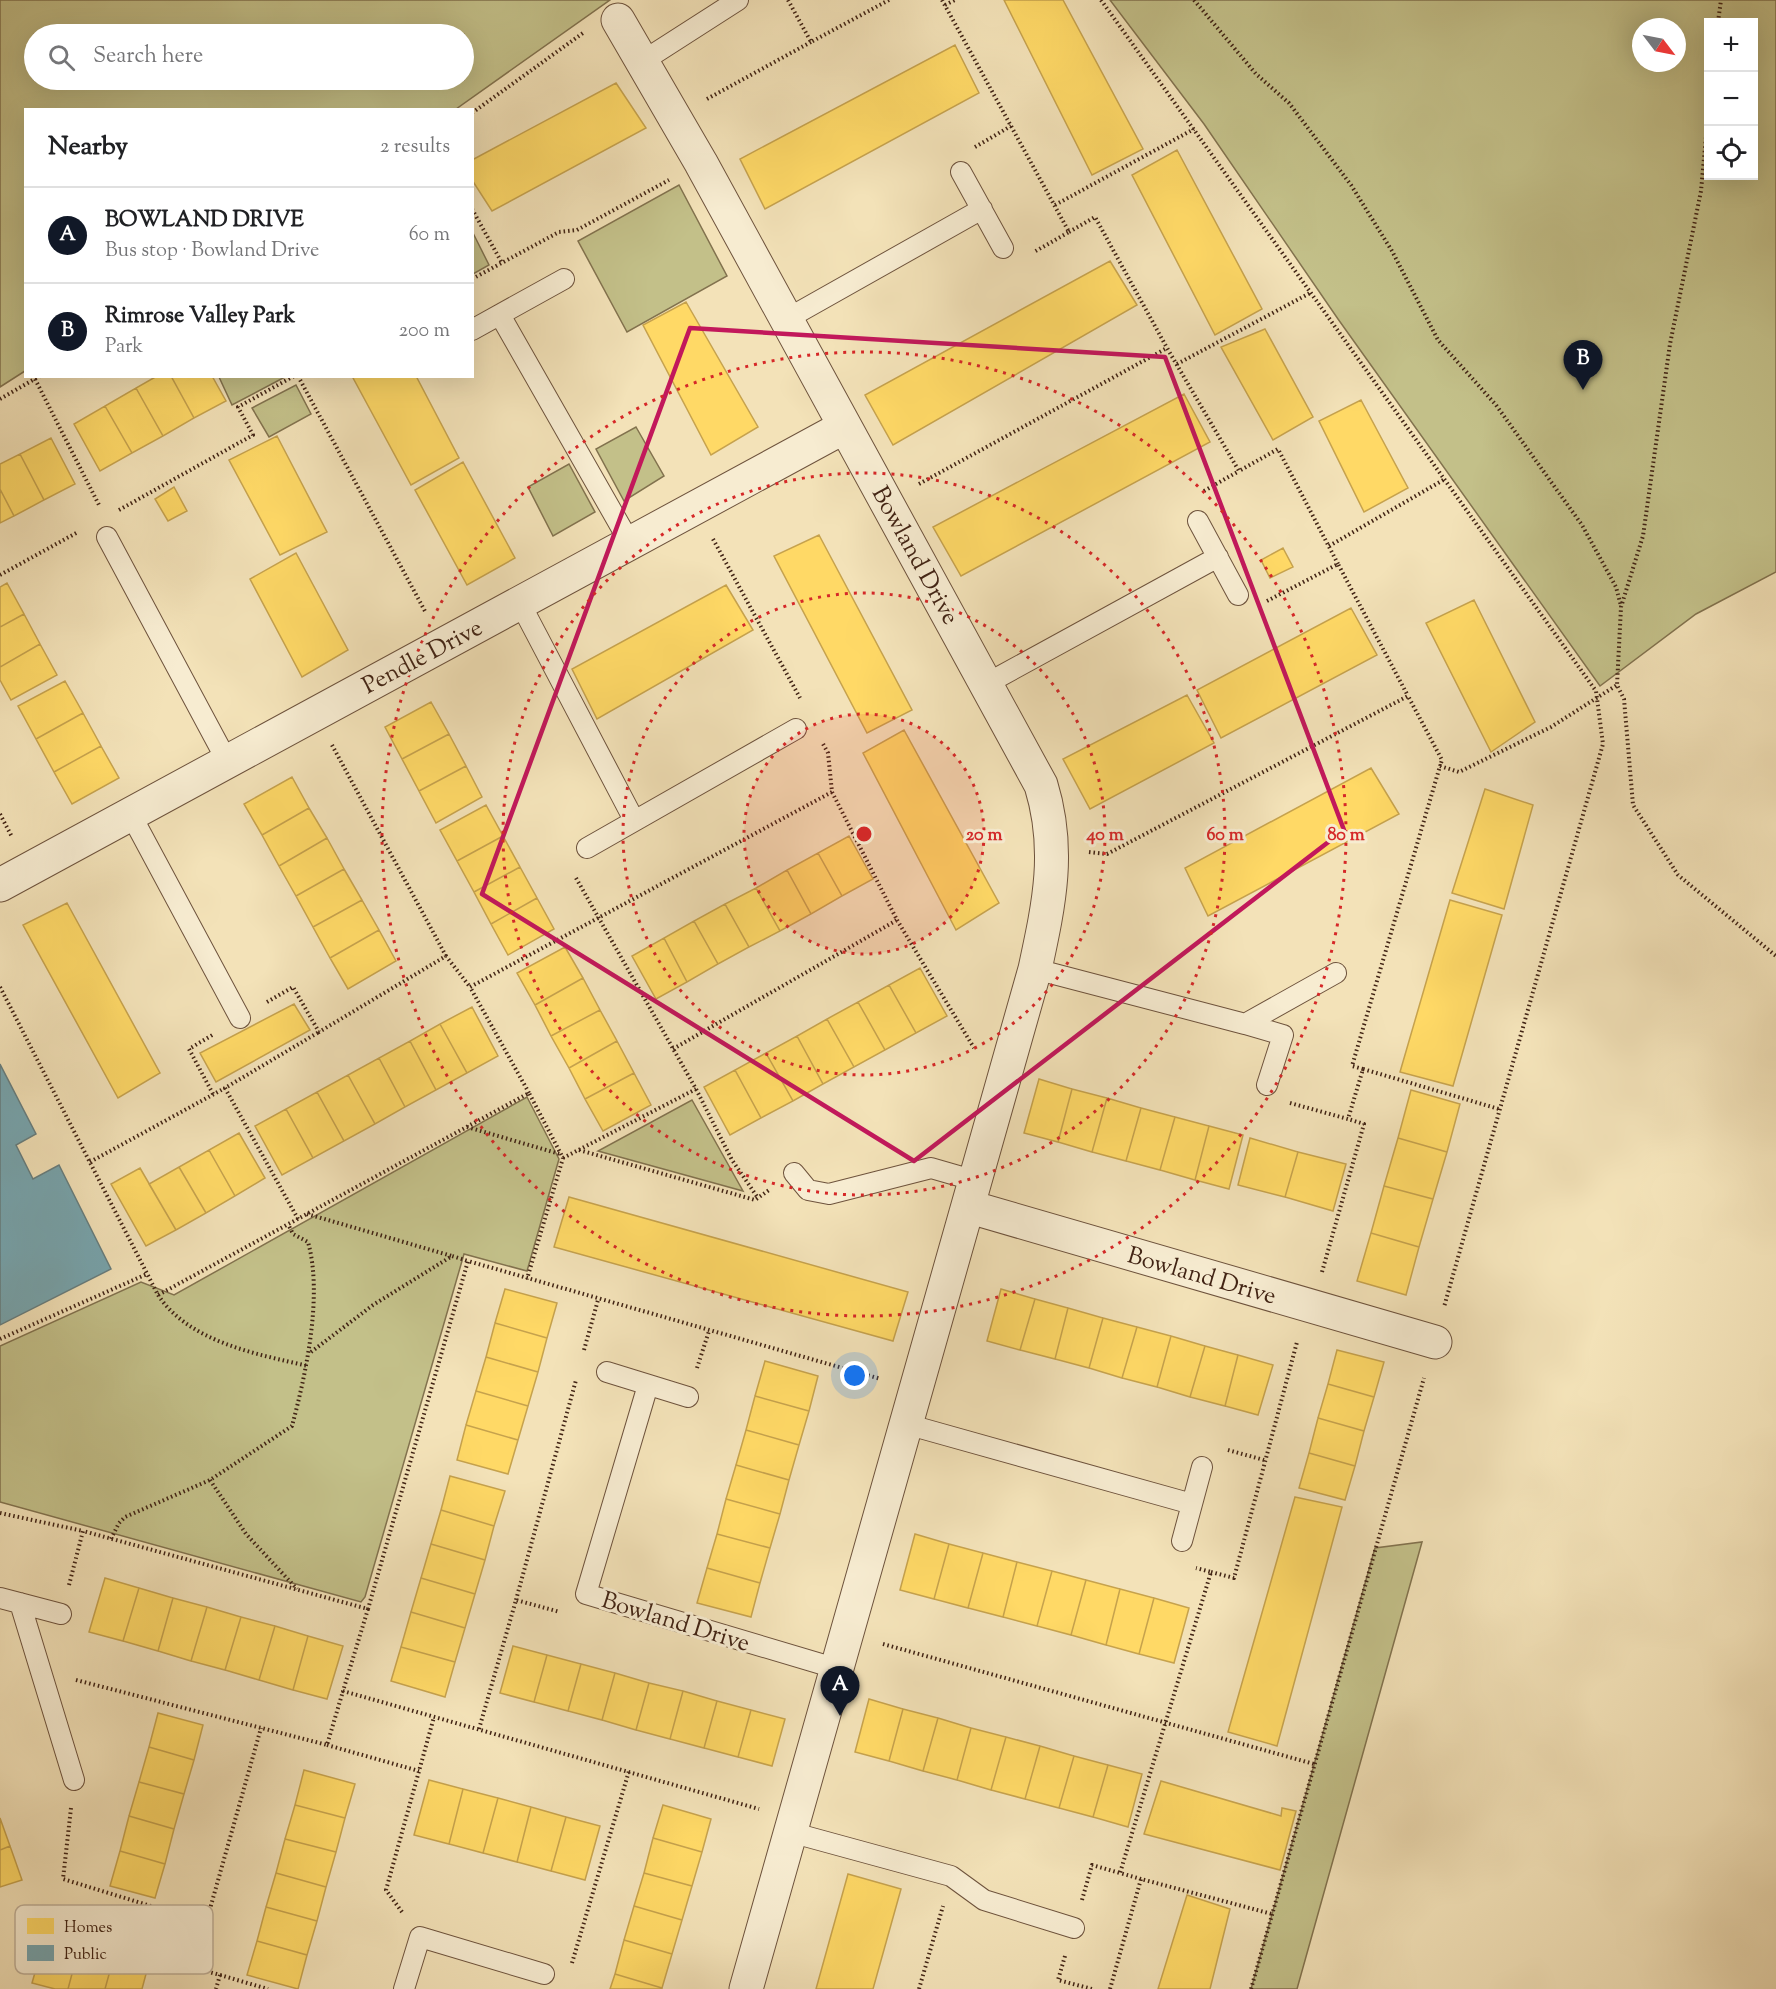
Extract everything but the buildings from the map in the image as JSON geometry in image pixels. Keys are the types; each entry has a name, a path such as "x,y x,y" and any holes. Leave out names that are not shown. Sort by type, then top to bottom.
{"street":[{"name":"Bowland Drive","path":"603,24 643,61 701,163 1041,785 1051,825 1052,847 1046,915 1035,969 746,1989"},
{"name":"Pendle Drive","path":"0,885 844,427"},
{"name":"Bowland Drive","path":"973,1194 1310,1306 1435,1342"}],"lane":[{"path":"643,61 738,0"},
{"path":"961,172 1003,248"},
{"path":"785,320 982,209"},
{"path":"474,329 564,279"},
{"path":"500,315 630,543"},
{"path":"1198,521 1238,595"},
{"path":"107,537 227,761"},
{"path":"986,684 1218,557"},
{"path":"520,603 634,820"},
{"path":"587,848 803,724"},
{"path":"130,813 240,1018"},
{"path":"1035,969 1283,1035 1267,1085"},
{"path":"1245,1024 1336,973"},
{"name":"Bowland Drive","path":"795,1173 808,1190 829,1194 931,1168 973,1194"},
{"path":"607,1372 688,1397"},
{"name":"Bowland Drive","path":"648,1385 586,1594 838,1669"},
{"path":"906,1424 1192,1504"},
{"path":"1182,1541 1202,1467"},
{"path":"0,1598 61,1614"},
{"path":"20,1603 74,1780"},
{"path":"792,1826 951,1876 984,1900 1074,1928"},
{"path":"405,1989 420,1937 544,1974"}],"path":[{"path":"788,0 811,42"},
{"path":"675,117 889,0"},
{"path":"942,0 1069,232"},
{"path":"945,5 955,0"},
{"path":"1101,0 1596,691 1596,700"},
{"path":"1194,0 1256,74 1289,103 1351,185 1392,251 1438,340 1496,405 1582,525 1616,587 1622,607"},
{"path":"1719,18 1721,0"},
{"path":"474,112 603,24"},
{"path":"1707,126 1701,190 1670,344 1644,536 1622,607 1617,685 1624,699 1634,805 1678,875 1776,956"},
{"path":"1055,205 1194,129"},
{"path":"474,278 559,232 577,230 701,163"},
{"path":"474,213 502,263"},
{"path":"1003,248 1013,263 1095,217 1167,348 1239,471 1278,449 1442,760 1352,1066 1498,1109"},
{"path":"1177,364 1312,292"},
{"path":"888,502 1167,348"},
{"path":"0,399 38,378 106,517 107,537"},
{"path":"0,575 253,435 238,407 292,378"},
{"path":"297,378 444,645"},
{"path":"1329,546 1445,479"},
{"path":"696,506 803,724 828,753 832,792 897,920 981,1058 1009,1066"},
{"path":"1238,595 1248,612 1338,564"},
{"path":"1440,766 1459,772 1551,727 1617,685"},
{"path":"1052,847 1107,854 1407,696"},
{"path":"315,714 446,956 470,987 562,1156 527,1279"},
{"path":"470,987 832,792"},
{"path":"587,848 567,861 674,1049 732,1160 758,1198"},
{"path":"674,1049 897,920"},
{"path":"90,1162 225,1088 446,956"},
{"path":"0,987 158,1295 176,1318 210,1336 267,1357 308,1366"},
{"path":"213,1094 189,1049 293,987 319,1032"},
{"path":"1348,1119 1363,1069"},
{"path":"1182,1541 1176,1563 1234,1578 1310,1306 1364,1124 1264,1095 1267,1085"},
{"path":"225,1088 298,1219"},
{"path":"466,1127 562,1156 579,1150 696,1089"},
{"path":"158,1295 528,1093"},
{"path":"579,1150 755,1200 795,1173"},
{"path":"307,1214 916,1389"},
{"path":"111,1539 118,1523 125,1517 210,1480 292,1426 310,1352 312,1254 308,1242 294,1234 288,1224"},
{"path":"310,1352 373,1305 452,1256"},
{"path":"327,1745 468,1261"},
{"path":"0,1339 147,1274"},
{"path":"479,1729 598,1299"},
{"path":"688,1397 709,1331"},
{"path":"580,1365 607,1372"},
{"path":"210,1480 246,1534 298,1590"},
{"path":"0,1513 111,1539 368,1609"},
{"path":"61,1614 83,1532"},
{"path":"1211,1572 1120,1872 1272,1914"},
{"path":"516,1600 580,1618 586,1594"},
{"path":"848,1634 1314,1764"},
{"path":"41,1671 327,1745 419,1772"},
{"path":"343,1691 629,1771 792,1826"},
{"path":"420,1937 387,1890 434,1717"},
{"path":"211,1905 261,1728"},
{"path":"570,1972 629,1771"},
{"path":"74,1780 63,1879 148,1905"},
{"path":"919,1989 951,1876"},
{"path":"1110,1989 1141,1879"},
{"path":"213,1973 268,1989"},
{"path":"216,1989 220,1975"}],"highlighted area":[{"path":"690,328 1165,357 1344,830 914,1161 482,894"}],"shaded area":[{"path":"0,0 610,0 457,108 24,108 24,372 0,387"},
{"path":"1110,0 1776,0 1776,572 1696,614 1600,686 1338,319 1204,124"},
{"path":"679,185 727,276 627,332 578,241"},
{"path":"474,235 489,265 474,273"},
{"path":"219,378 283,378 232,405"},
{"path":"296,385 311,414 269,437 252,408"},
{"path":"636,427 664,476 624,501 596,449"},
{"path":"569,464 595,512 553,536 528,487"},
{"path":"527,1097 559,1159 527,1271 464,1254 365,1597 361,1602 0,1502 0,1346 141,1282 174,1295"},
{"path":"692,1100 743,1191 598,1151"},
{"path":"1422,1542 1297,1989 1251,1989 1375,1548"}],"place":[{"name":"Rimrose Valley Park","path":"1583,390"},
{"name":"BOWLAND DRIVE","path":"840,1716"}]}
